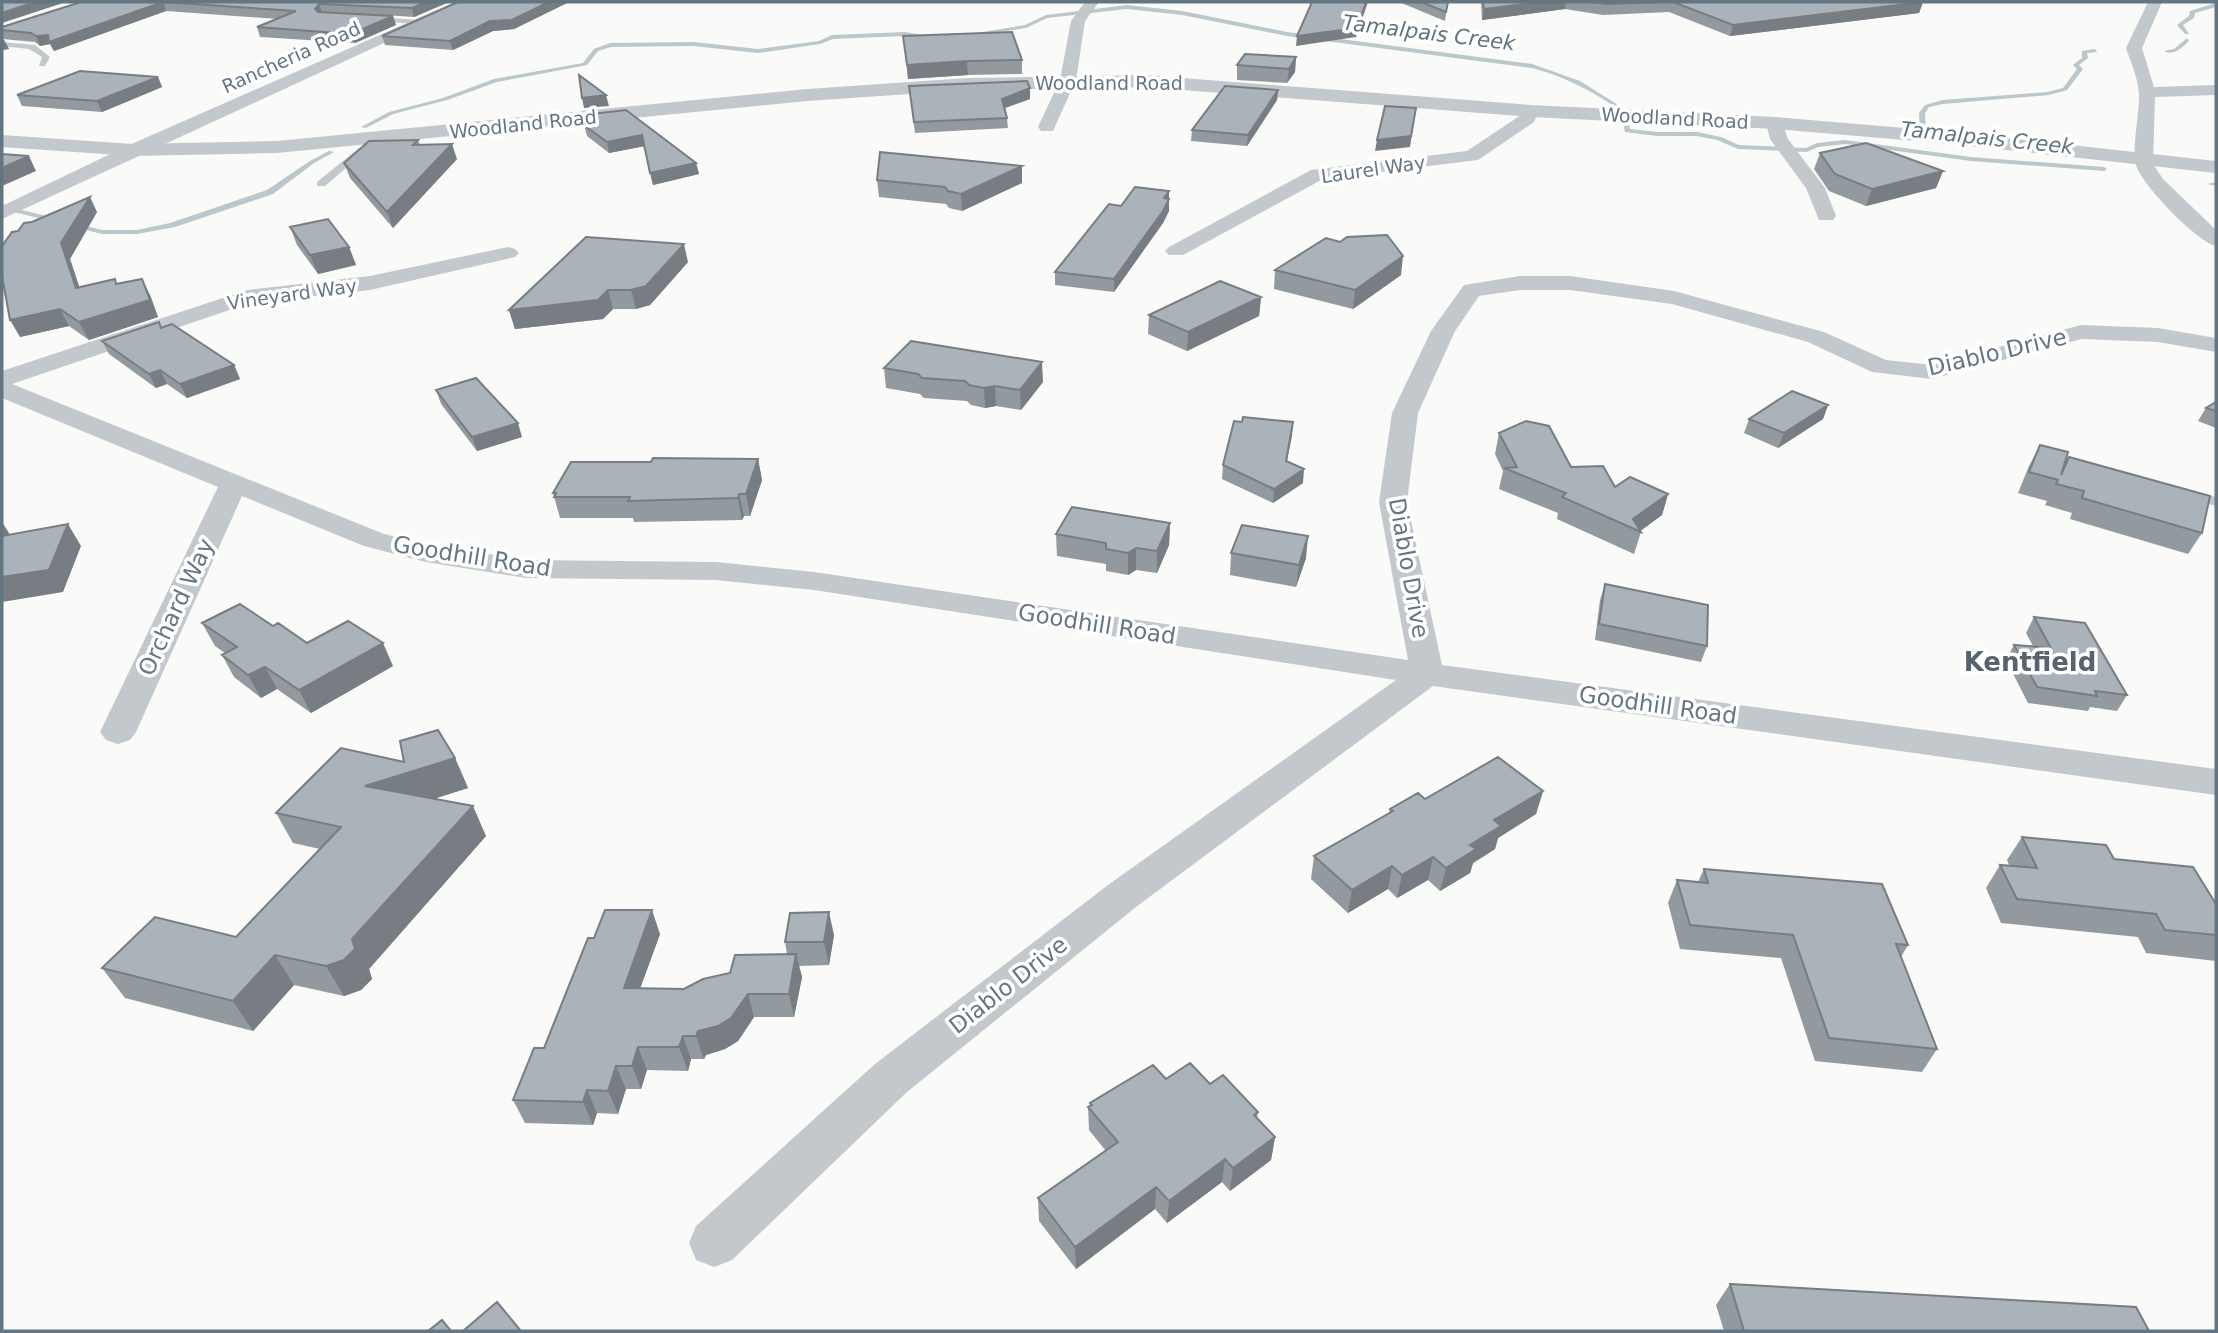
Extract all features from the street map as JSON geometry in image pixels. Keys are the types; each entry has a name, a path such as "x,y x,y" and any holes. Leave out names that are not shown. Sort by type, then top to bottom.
{"street":[{"name":"Rancheria Road","path":"133,150 466,2"},
{"path":"2155,2 2134,48 2147,92 2144,164 2156,183 2185,214 2216,240"},
{"path":"1048,127 1068,80 1086,10"},
{"name":"Woodland Road","path":"2,141 133,150 230,149 376,139 774,97 1068,80 1230,85 1531,111 1775,123 2216,167"},
{"path":"2147,92 2216,90"},
{"name":"Laurel Way","path":"1176,251 1318,174 1472,156 1528,118 1531,111"},
{"path":"1775,123 1787,150 1815,188 1826,216"},
{"path":"2,213 133,150"},
{"name":"Vineyard Way","path":"2,379 231,301 267,294 370,283 508,253"},
{"name":"Diablo Drive","path":"714,1243 891,1078 1122,896 1427,674 1393,502 1405,413 1443,331 1472,290 1520,283 1570,282 1674,298 1816,337 1881,367 1932,372 2081,332 2158,335 2216,345"},
{"name":"Goodhill Road","path":"2,389 374,540 438,555 536,570 716,571 814,581 1427,674 2216,782"},
{"name":"Orchard Way","path":"118,732 234,483"}],"lane":[{"path":"365,18 421,22"},
{"path":"2,44 40,50 46,57 42,64"},
{"path":"321,184 376,139"},
{"path":"2176,492 2216,502"}],"building":[{"path":"2,2 35,2 2,13"},
{"path":"81,2 163,2 49,42 48,35 36,36 2,30 2,27"},
{"path":"163,2 426,2 412,8 319,4 315,9 318,12 393,16 351,34 257,27 296,11"},
{"path":"458,2 549,2 512,20 490,21 450,41 382,36"},
{"path":"1312,2 1366,2 1357,28 1297,36"},
{"path":"1421,2 1448,2 1446,12"},
{"path":"1483,2 1540,2 1484,9"},
{"path":"1589,2 1662,2 1606,4"},
{"path":"1673,2 1923,2 1733,25"},
{"path":"1012,32 1022,60 907,65 903,36"},
{"path":"1245,54 1296,57 1289,69 1237,65"},
{"path":"80,71 158,77 97,101 17,95"},
{"path":"579,75 606,95 582,98"},
{"path":"1027,81 1030,88 1002,99 1007,118 914,122 909,86"},
{"path":"1225,86 1278,90 1248,135 1192,130"},
{"path":"1385,106 1416,108 1411,136 1377,140"},
{"path":"626,110 696,163 650,173 642,135 607,142 584,125 583,115"},
{"path":"418,140 413,145 452,144 387,212 344,163 369,141"},
{"path":"1866,143 1943,171 1872,189 1835,174 1820,153"},
{"path":"880,152 1022,166 961,194 948,191 945,187 877,180"},
{"path":"2,154 29,156 2,168"},
{"path":"1135,187 1169,191 1164,198 1169,199 1114,279 1055,272 1109,204 1121,206"},
{"path":"90,197 61,243 76,288 115,279 116,284 142,279 150,300 79,322 60,309 10,320 2,276 2,246 12,232 18,231 24,223"},
{"path":"328,219 349,247 310,255 290,227"},
{"path":"1387,235 1403,256 1355,290 1275,270 1326,238 1340,242 1347,237"},
{"path":"586,237 684,244 646,286 631,290 608,290 598,300 509,310"},
{"path":"1220,281 1261,297 1188,332 1149,315"},
{"path":"159,322 161,328 172,324 234,365 180,384 160,370 149,374 102,341"},
{"path":"911,341 1042,362 1020,390 995,386 984,388 969,385 965,381 922,378 918,374 884,368"},
{"path":"476,378 518,423 472,437 436,390"},
{"path":"1792,391 1828,405 1784,433 1749,419"},
{"path":"2216,402 2216,411 2206,408"},
{"path":"1243,417 1293,422 1286,461 1304,469 1274,489 1223,465 1234,421 1242,422"},
{"path":"1526,421 1549,426 1571,467 1603,466 1615,487 1630,477 1668,494 1633,519 1641,532 1562,497 1566,493 1504,468 1517,467 1499,433"},
{"path":"2040,445 2068,452 2061,475 2069,457 2210,496 2202,533 2082,498 2084,491 2056,484 2058,480 2029,472"},
{"path":"653,458 758,459 746,494 739,494 738,498 628,501 630,497 554,497 556,493 553,493 571,462 651,462"},
{"path":"1072,507 1170,523 1157,551 1136,548 1128,553 1106,549 1106,543 1056,534"},
{"path":"68,524 49,570 2,577 2,536"},
{"path":"1242,525 1308,536 1299,565 1231,553"},
{"path":"1605,584 1708,605 1707,646 1599,624"},
{"path":"240,604 273,626 278,623 307,643 348,621 383,643 299,690 265,667 248,675 222,655 237,647 202,623"},
{"path":"2034,617 2085,623 2127,695 2095,691 2097,696 2037,687 2014,645 2051,648"},
{"path":"438,730 455,758 365,786 473,806 352,939 355,949 344,960 326,966 275,955 233,1001 102,968 155,917 236,937 341,827 276,813 341,748 404,762 400,741"},
{"path":"1498,757 1543,791 1494,820 1501,826 1470,845 1476,849 1446,868 1433,857 1402,875 1392,866 1352,890 1314,856 1393,811 1390,809 1418,793 1425,799"},
{"path":"2022,837 2106,845 2114,859 2193,867 2216,904 2216,935 2165,930 2156,914 2017,899 2000,865 2037,868"},
{"path":"1704,869 1882,884 1908,945 1896,944 1937,1049 1829,1038 1793,935 1690,925 1677,880 1708,883"},
{"path":"605,910 652,910 624,988 684,989 703,979 730,973 735,955 796,954 789,994 748,994 731,1018 718,1026 698,1031 696,1036 683,1036 679,1047 638,1047 632,1066 616,1066 608,1091 587,1090 583,1102 513,1100 534,1048 544,1048 588,938 594,938"},
{"path":"829,912 824,942 785,942 790,913"},
{"path":"1190,1063 1210,1084 1223,1075 1258,1112 1254,1115 1275,1137 1233,1168 1225,1159 1169,1201 1156,1187 1075,1247 1038,1198 1118,1142 1088,1107 1092,1105 1090,1103 1153,1065 1166,1079"},
{"path":"1730,1284 2136,1307 2149,1331 1744,1331"},
{"path":"497,1302 521,1331 463,1331"},
{"path":"442,1320 451,1331 428,1331"}],"waterway":[{"path":"2187,33 2180,25 2192,17 2192,12 2216,5"},
{"name":"Tamalpais Creek","path":"967,35 1026,26 1046,17 1127,7 1182,13 1287,34 1532,66 1578,82 1620,108"},
{"name":"Tamalpais Creek","path":"364,127 391,113 445,99 496,80 585,64 596,50 610,45 693,44 758,51 820,42 832,37 905,34 931,37"},
{"path":"2167,51 2176,50 2187,40"},
{"path":"1923,131 1922,113 1927,106 1943,102 2047,94 2065,89 2080,69 2076,65 2085,58 2084,52 2095,51"},
{"name":"Tamalpais Creek","path":"1626,122 1627,131 1697,134 1719,138 1738,147 1807,150 1817,145 1845,142 1971,159 2104,169"},
{"name":"Tamalpais Creek","path":"2,207 102,232 137,232 172,225 270,192 331,152"},
{"name":"Tamalpais Creek","path":"2211,184 2216,184"}],"district":[{"name":"Kentfield","path":"2030,662"}]}
